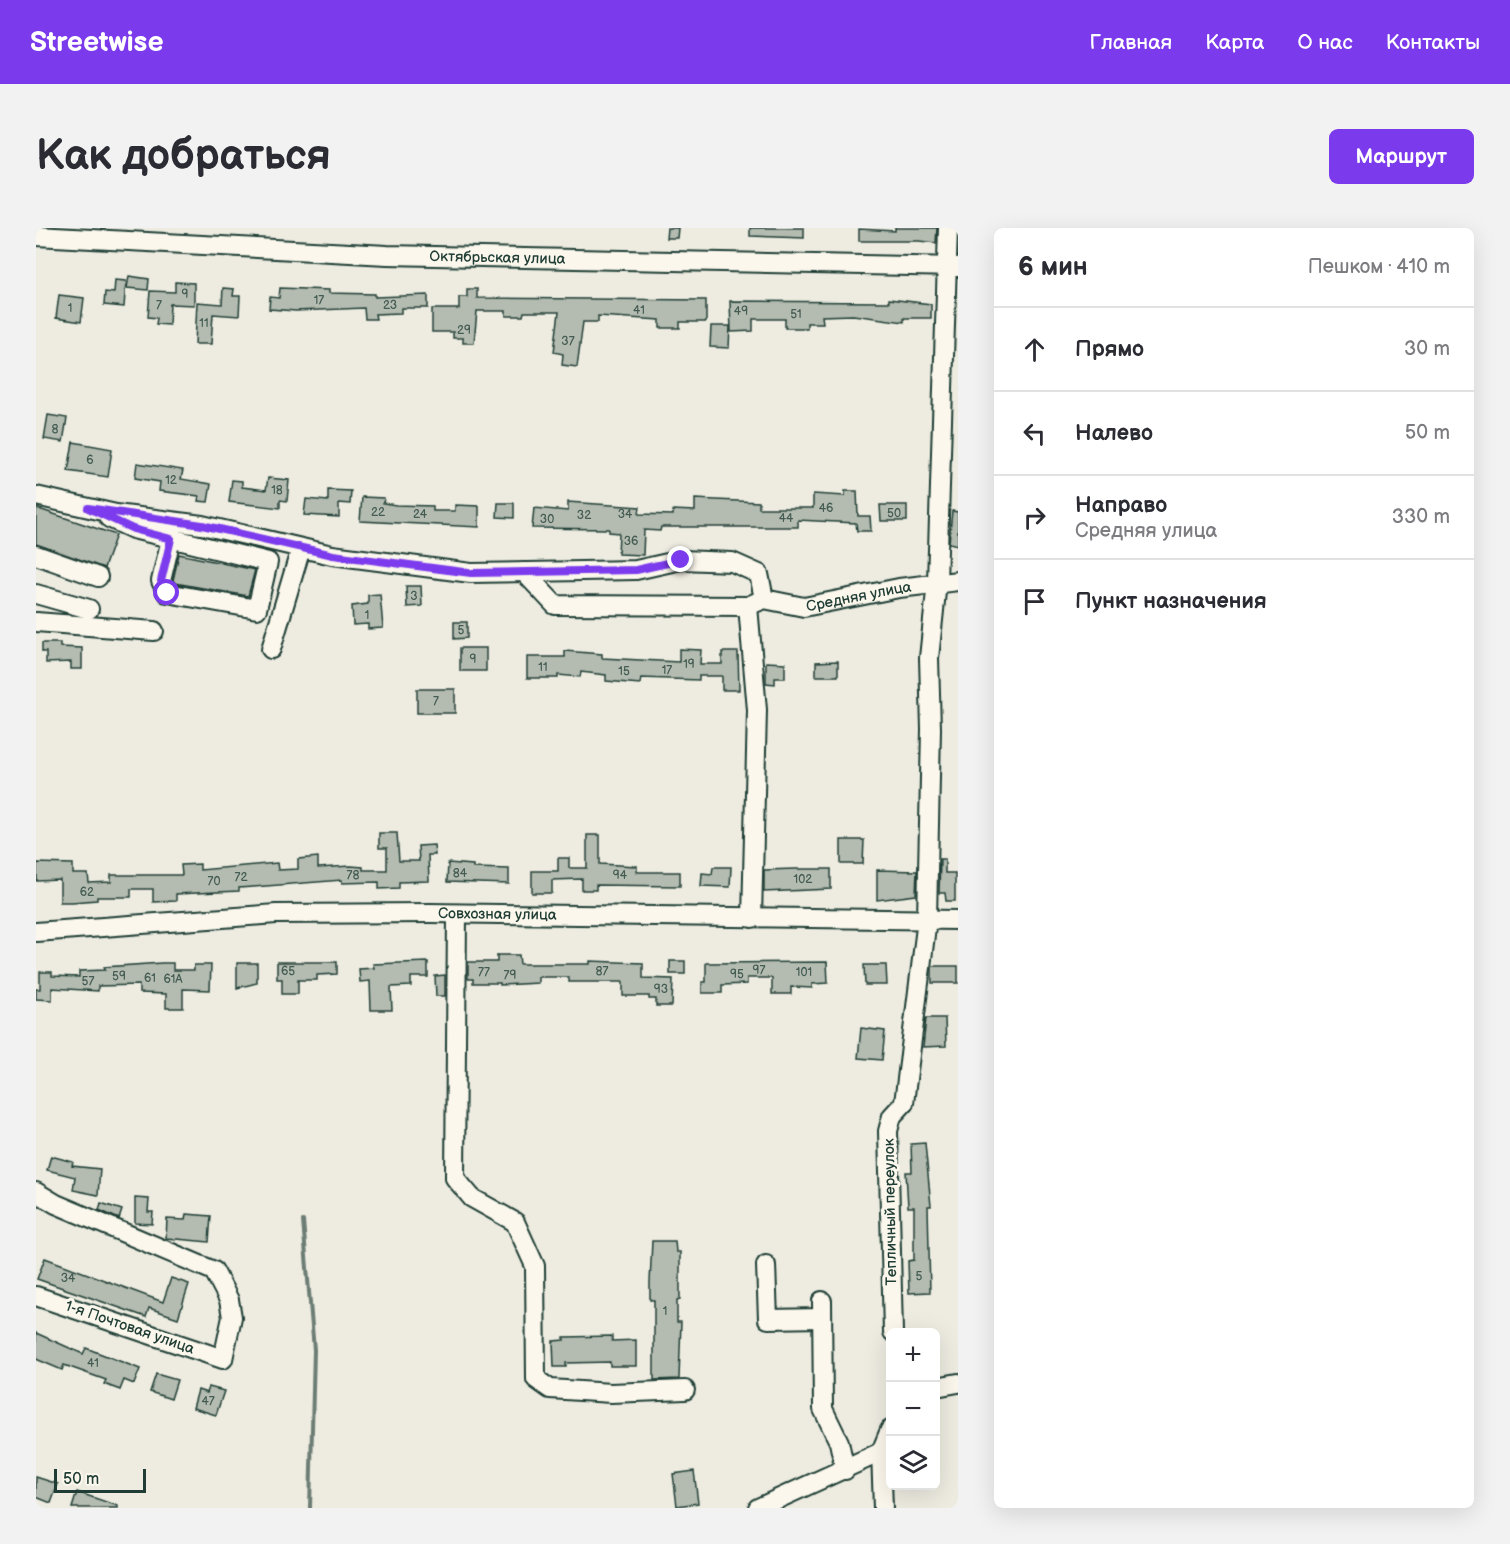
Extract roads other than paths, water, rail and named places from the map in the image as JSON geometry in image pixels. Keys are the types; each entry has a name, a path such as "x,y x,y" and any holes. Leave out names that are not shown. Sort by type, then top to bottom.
{"street":[{"name":"Тепличный переулок","path":"893,1328 888,1131 892,1116 904,1103 927,919 931,729 929,658 937,582 953,267 948,228"},
{"name":"Октябрьская улица","path":"36,236 387,255 953,267"},
{"path":"36,496 88,508 202,525 333,555 471,573 636,570 681,560 732,562 759,574 756,602 752,918"},
{"path":"88,508 133,529 268,562 256,609 167,593 161,581 171,539"},
{"path":"271,650 302,548"},
{"path":"36,555 98,577"},
{"name":"Средняя улица","path":"524,572 555,605 756,602 804,607 937,582 958,581"},
{"path":"36,594 89,609"},
{"path":"36,622 154,631"},
{"name":"Совхозная улица","path":"36,932 276,914 958,920"},
{"path":"457,914 455,1178 472,1198 515,1222 535,1266 536,1379 550,1389 560,1390 612,1393 685,1390"},
{"name":"1-я Почтовая улица","path":"36,1192 66,1208 214,1271 229,1300 232,1317 223,1359 36,1296"},
{"path":"766,1265 768,1319 822,1310 823,1409 839,1442 845,1470"},
{"path":"940,1385 958,1383"},
{"path":"883,1508 881,1452 888,1436"},
{"path":"758,1508 881,1452"}],"waterway":[{"path":"303,1221 314,1350 310,1508"}]}
